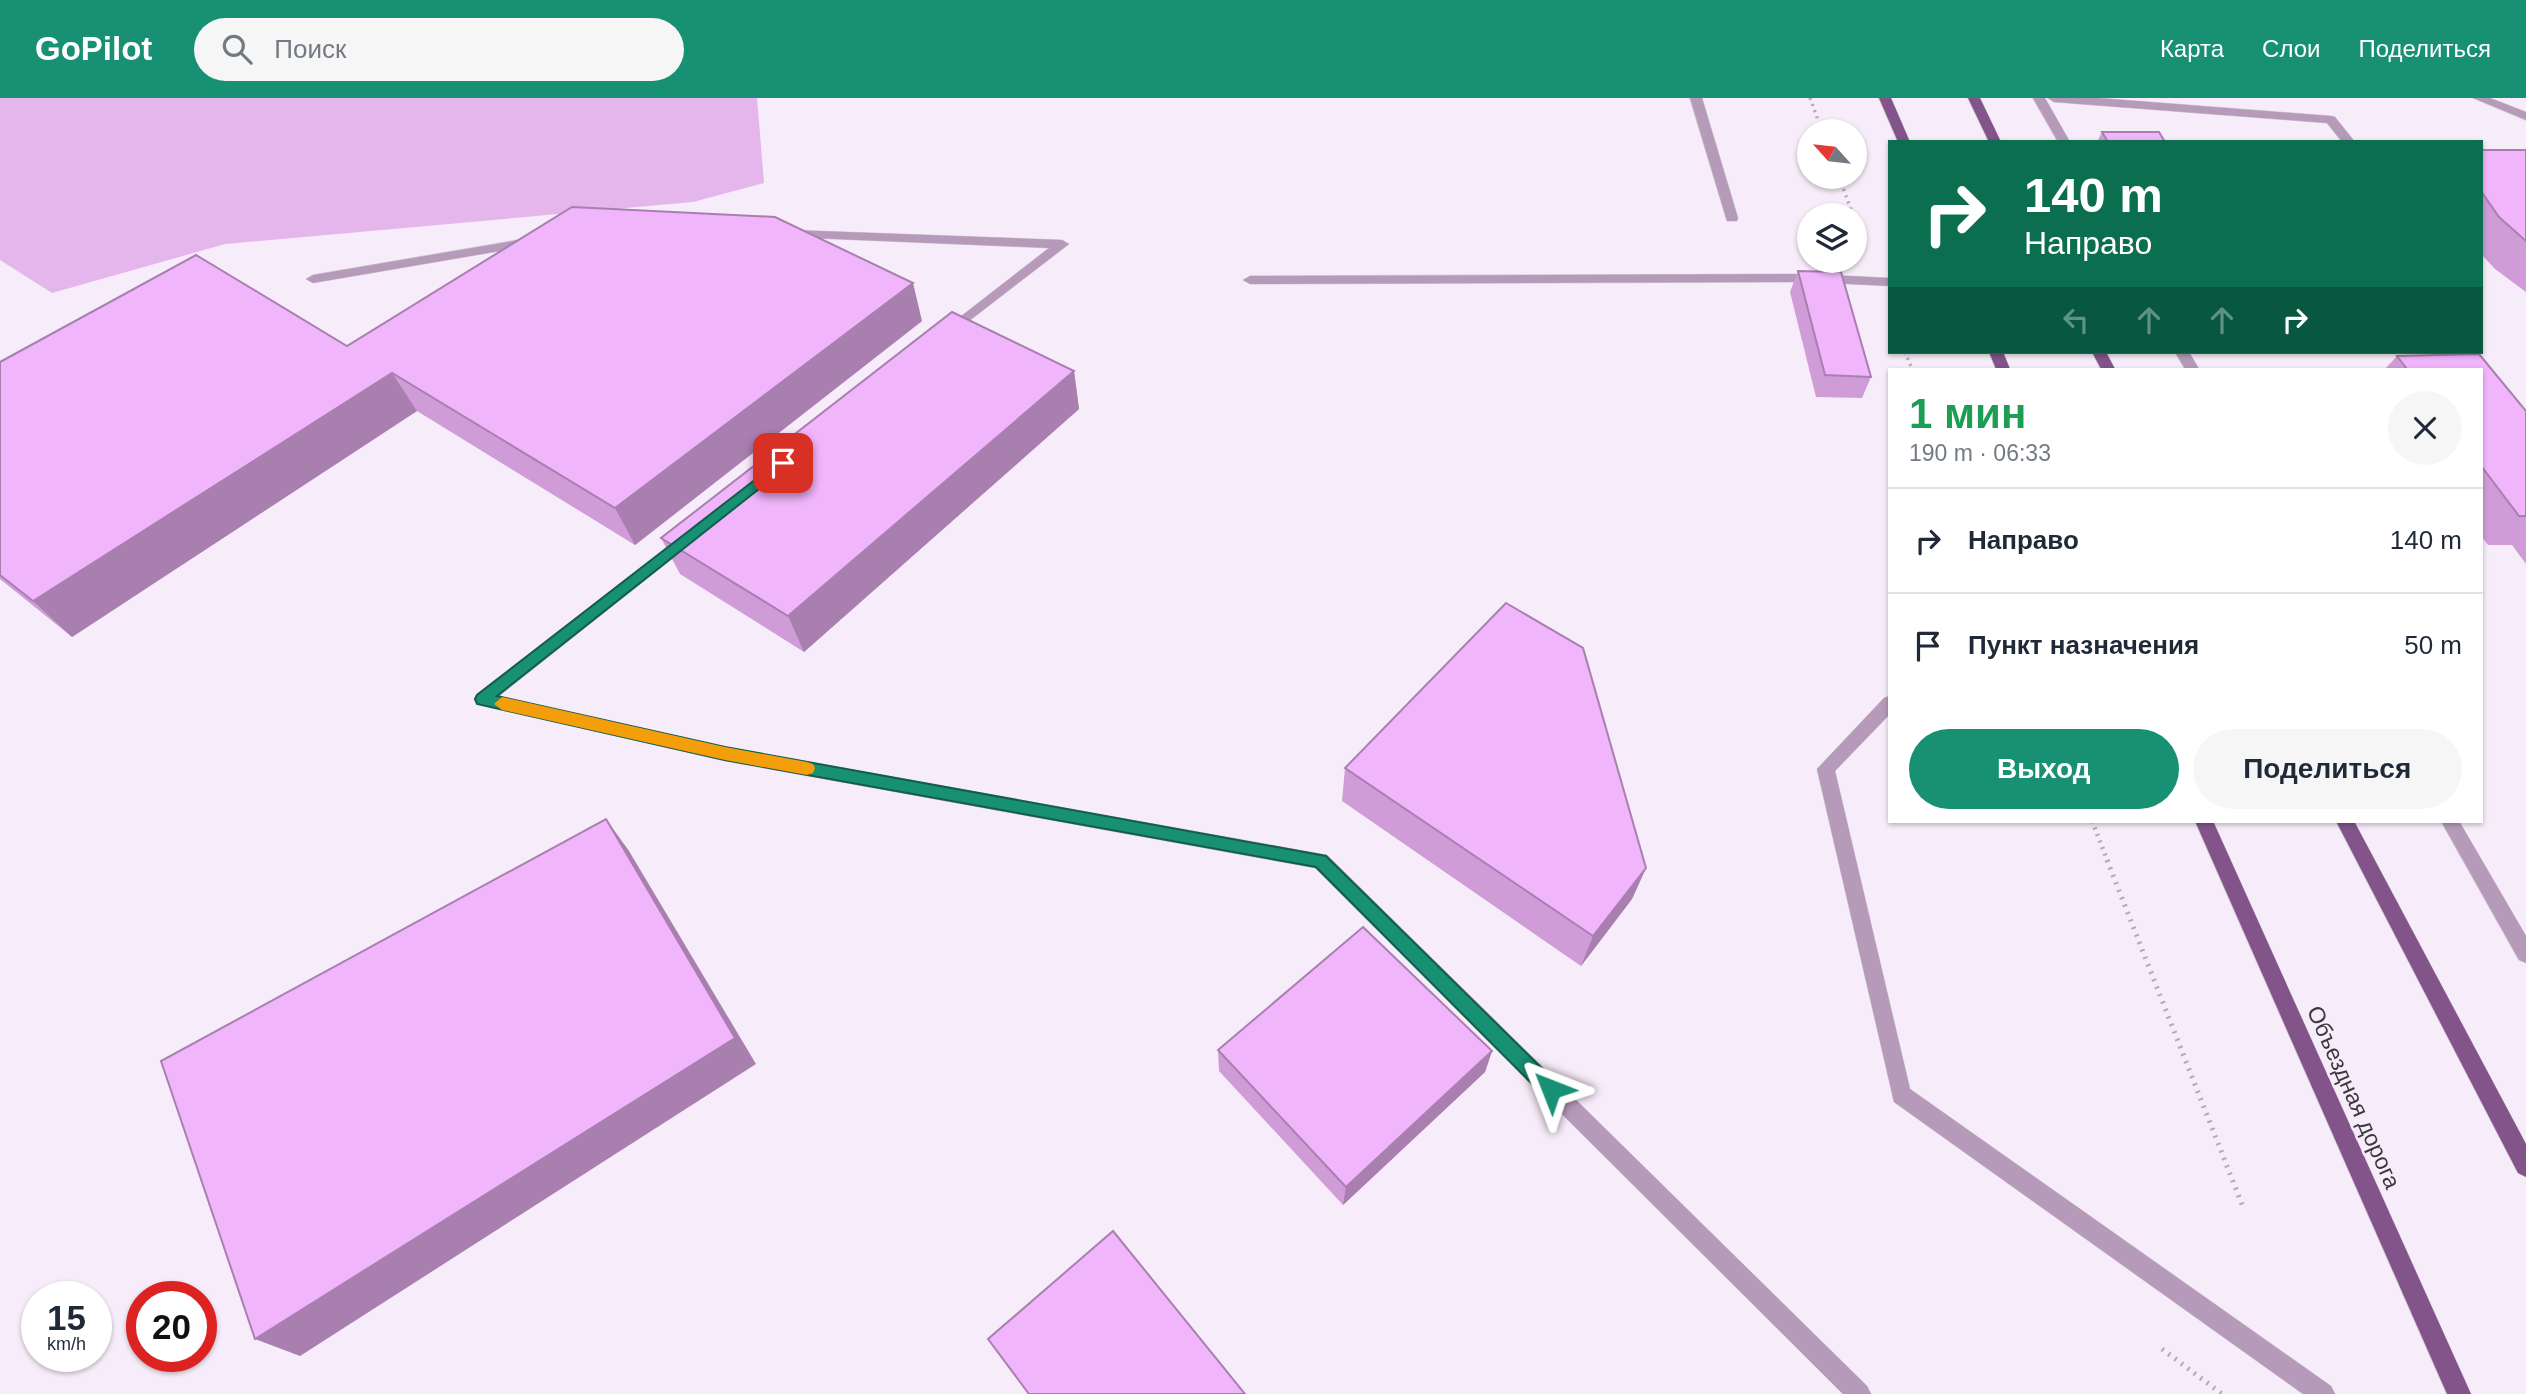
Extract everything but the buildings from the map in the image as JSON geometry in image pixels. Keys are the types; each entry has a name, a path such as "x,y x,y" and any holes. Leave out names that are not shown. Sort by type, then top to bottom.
{"main road":[{"path":"1885,98 1903,140"},
{"path":"1974,98 1994,140"},
{"name":"Объездная дорога","path":"2205,823 2459,1394"},
{"path":"2346,823 2526,1166"}],"street":[{"path":"1696,98 1732,218"},
{"path":"2039,98 2063,140"},
{"path":"2054,98 2331,120 2347,140"},
{"path":"2479,98 2526,116"},
{"path":"773,234 1062,244 931,347"},
{"path":"313,279 541,240"},
{"path":"1250,280 1808,278 1888,282"},
{"path":"701,527 483,699 725,754 1320,861 1859,1394"},
{"path":"1888,705 1826,769 1901,1095 2323,1394"},
{"path":"2451,823 2526,954"}],"path":[{"path":"1810,98 1818,119"},
{"path":"2093,823 2243,1207"},
{"path":"2162,1349 2222,1394"}],"shaded area":[{"path":"0,98 757,98 764,183 693,202 225,244 52,293 0,260"}],"slow traffic":[{"path":"502,704 725,754 807,768"}],"route":[{"path":"783,463 483,699 725,754 1320,861 1551,1089"}]}
